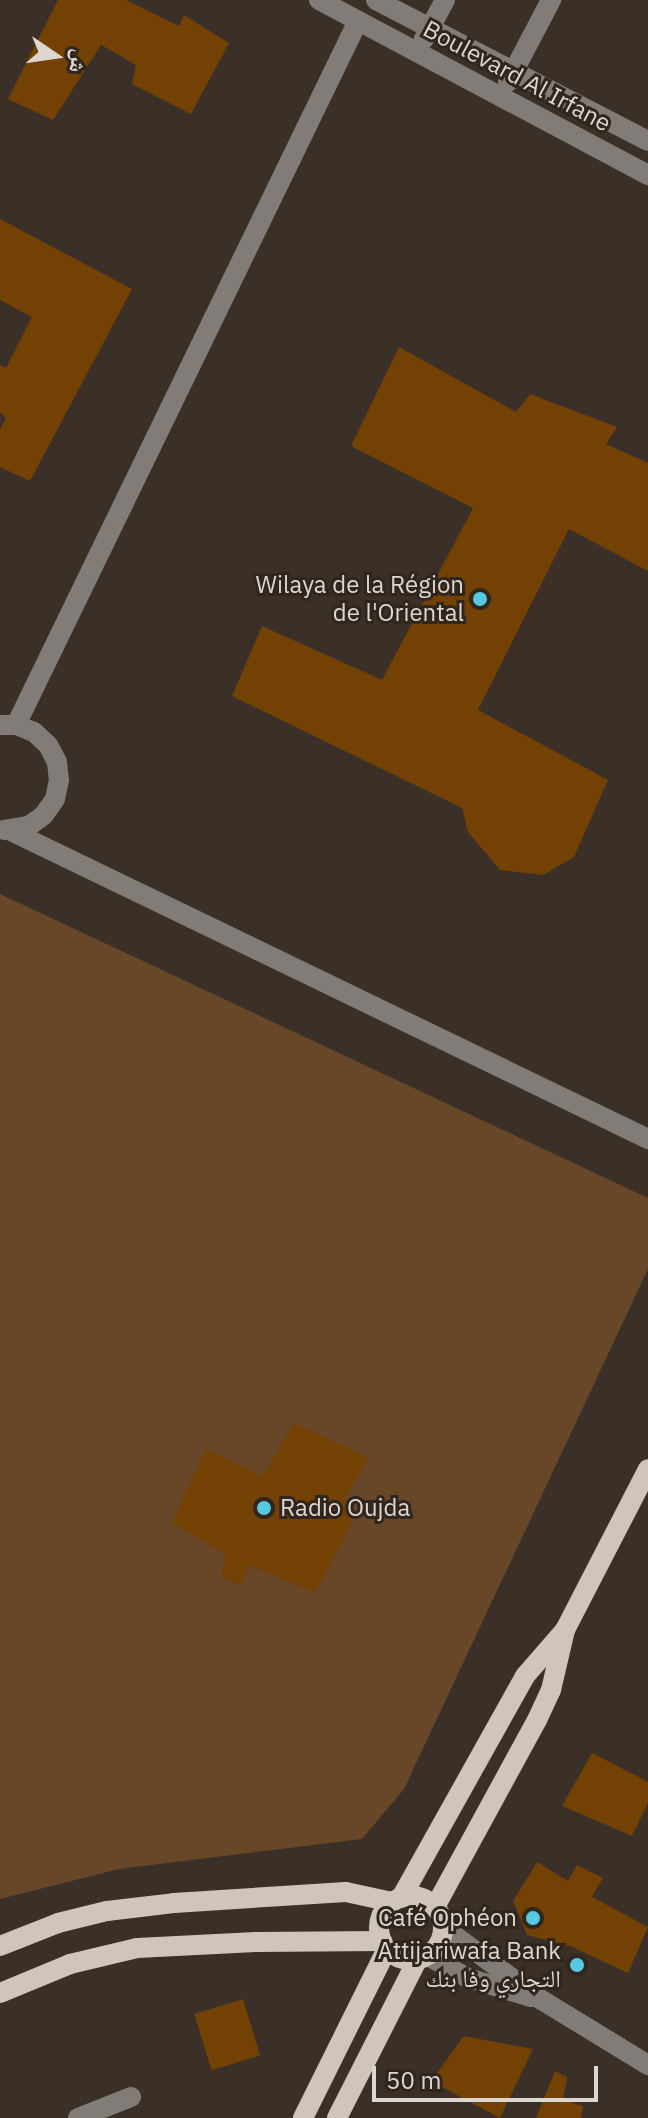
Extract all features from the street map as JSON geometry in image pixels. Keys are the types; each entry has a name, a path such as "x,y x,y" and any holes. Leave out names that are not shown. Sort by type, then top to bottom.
{"main road":[{"path":"303,2118 384,1945 380,1920 396,1900 525,1676 565,1630 645,1482"},
{"path":"435,1907 537,1720 551,1690 565,1630"},
{"path":"0,1946 83,1917 160,1904 256,1895 346,1892 396,1900 419,1897 435,1907 443,1927 441,1938 422,1958 337,2118"},
{"path":"0,1993 70,1964 137,1948 384,1945 401,1959 422,1958"}],"street":[{"name":"Boulevard Al Irfane","path":"319,0 648,175"},
{"name":"Boulevard Al Irfane","path":"376,0 648,141"},
{"path":"416,52 445,0"},
{"path":"500,96 551,0"},
{"path":"5,830 29,826 44,815 55,799 59,780 57,762 48,745 34,732 8,725 358,21"},
{"path":"5,830 648,1139"},
{"path":"443,1927 540,1999 648,2065"},
{"path":"422,1958 468,1978 540,1999"},
{"path":"78,2118 131,2097"}],"shaded area":[{"path":"0,894 648,1198 648,1269 404,1789 362,1839 119,1869 0,1899"}],"building":[{"path":"58,0 126,0 179,26 184,15 229,43 191,114 132,84 136,65 101,45 53,120 8,99"},
{"path":"0,219 132,289 30,481 0,467 0,429 6,418 0,412 0,365 6,368 32,317 0,300"},
{"name":"Wilaya de la Région de l'Oriental","path":"399,347 516,412 530,394 617,427 606,444 648,463 648,571 569,529 478,710 608,780 574,857 543,875 500,870 468,832 462,808 232,696 262,626 382,680 473,508 351,446"},
{"name":"Radio Oujda","path":"294,1423 369,1458 344,1499 355,1517 315,1593 250,1565 240,1586 221,1576 225,1554 172,1522 206,1449 263,1476"},
{"path":"592,1753 648,1782 648,1803 632,1836 562,1806"},
{"path":"537,1862 568,1881 577,1865 603,1878 592,1897 648,1927 628,1973 570,1946 527,1935 513,1901"},
{"path":"243,1999 260,2055 211,2070 194,2014"},
{"path":"464,2036 533,2049 500,2118 431,2081"},
{"path":"555,2071 567,2077 563,2100 583,2106 581,2118 536,2118"}],"place":[{"name":"Wilaya de la Région de l'Oriental","path":"480,599"},
{"name":"Radio Oujda","path":"264,1508"},
{"name":"Café Ophéon","path":"533,1918"},
{"name":"Attijariwafa Bank التجاري وفا بنك","path":"577,1965"}]}
